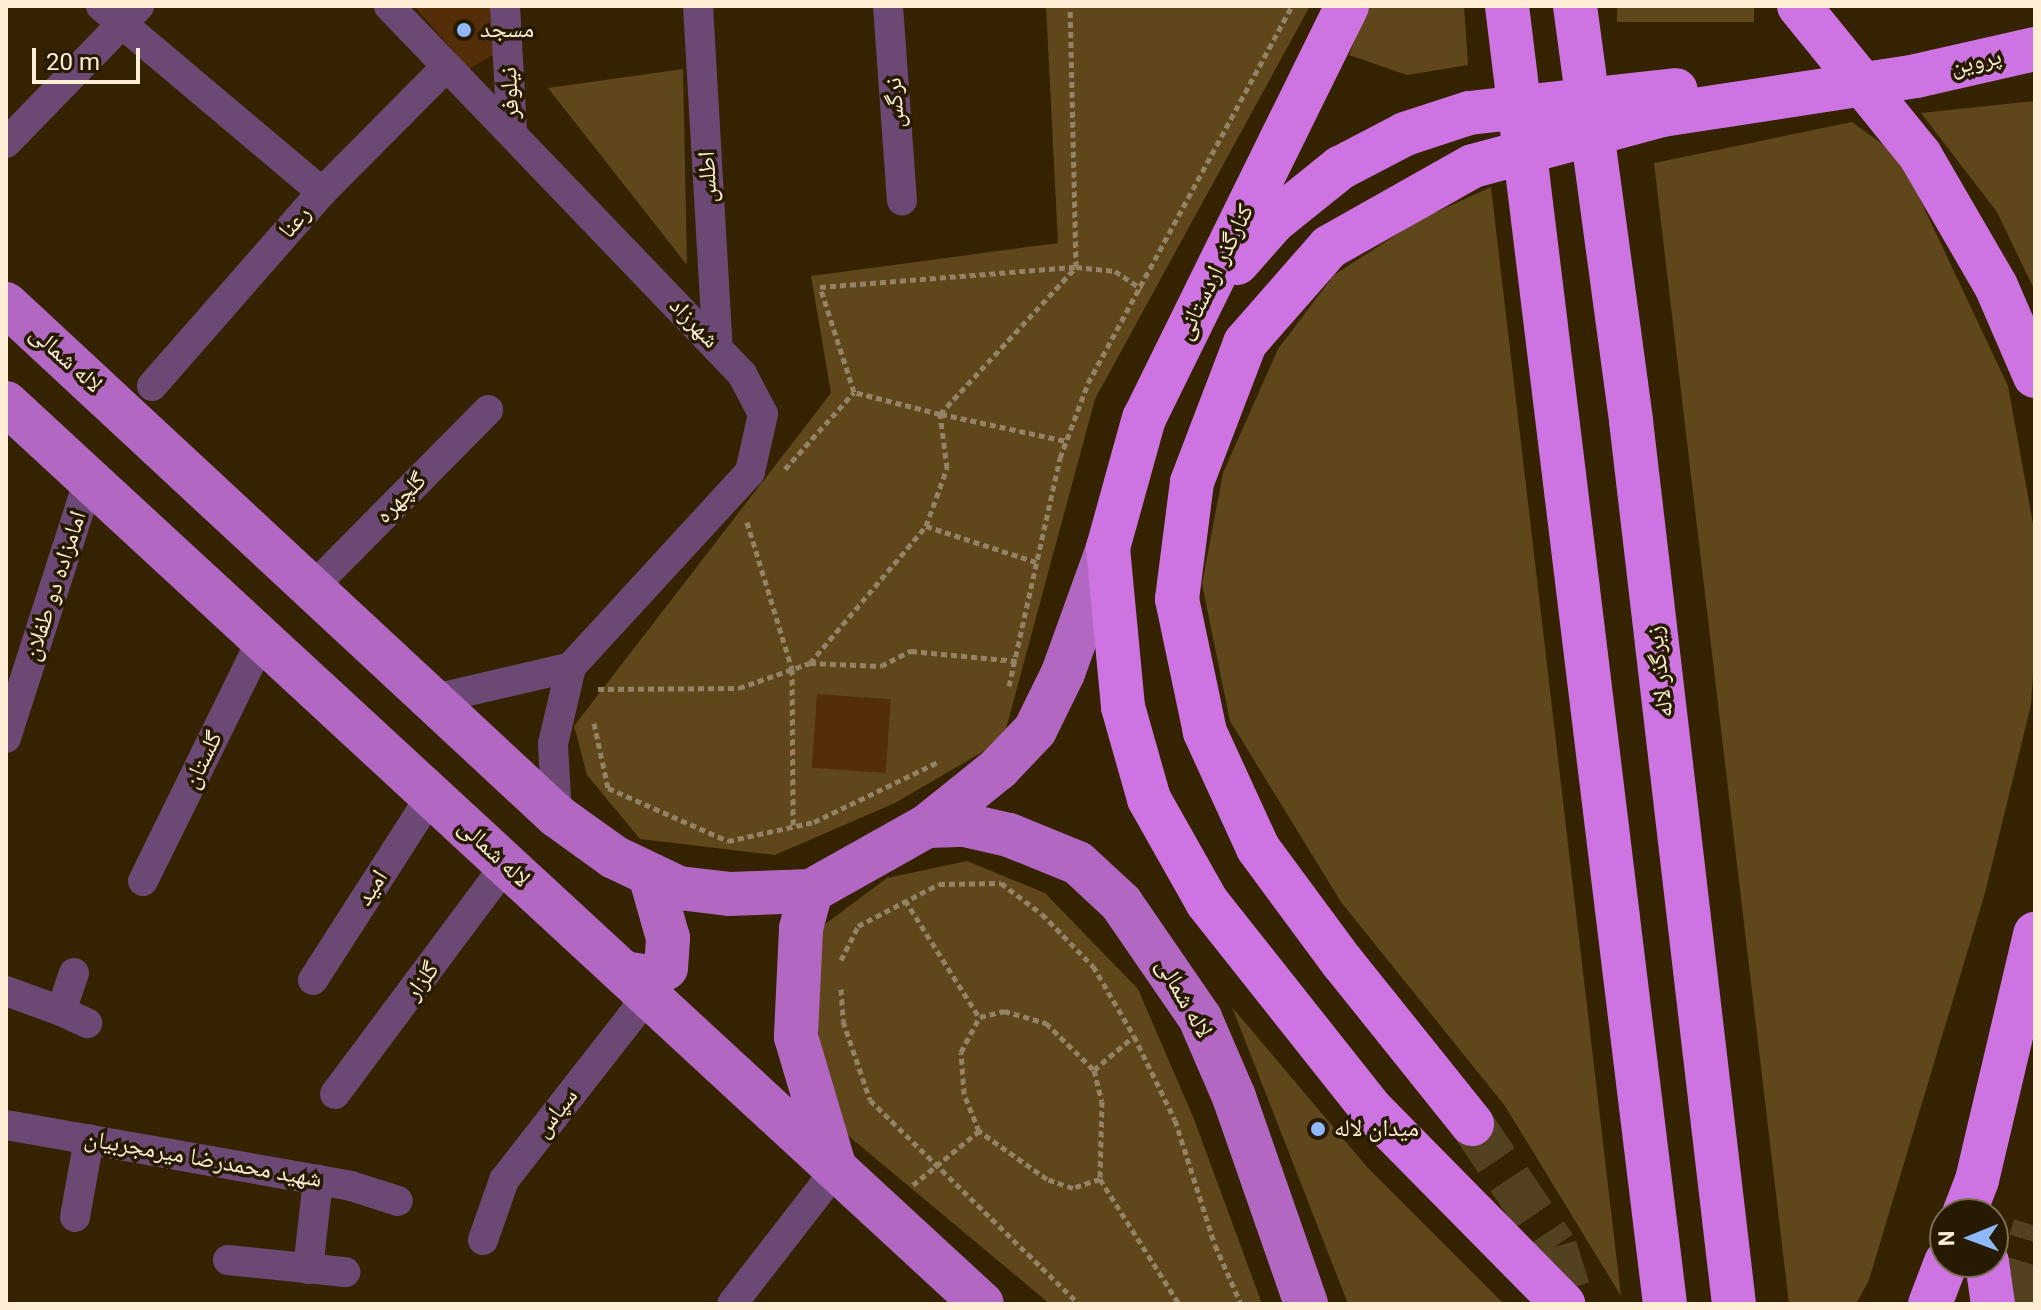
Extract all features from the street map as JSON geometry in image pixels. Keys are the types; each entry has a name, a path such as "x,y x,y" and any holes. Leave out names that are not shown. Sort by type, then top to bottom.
{"highway":[{"name":"کنارگذر اردستانی","path":"1108,548 1144,418 1347,6"},
{"path":"1507,6 1665,1304"},
{"path":"1799,6 1920,155 1996,286 2035,376"},
{"name":"زیرگذر لاله","path":"1578,24 1631,421 1734,1304"},
{"name":"پروین","path":"1916,76 2035,49"},
{"path":"1472,1124 1342,962 1258,848 1205,732 1177,599 1192,482 1245,343 1329,247 1473,166 1662,115 1766,96 1916,76 2035,74"},
{"path":"1198,308 1274,221 1340,168 1405,134 1469,113 1664,89 1766,96"},
{"path":"1108,548 1123,707 1149,799 1207,902 1371,1109 1563,1304"},
{"path":"1975,1198 2033,952"},
{"path":"1930,1304 1940,1278"},
{"path":"1989,1278 1993,1304"}],"main road":[{"name":"لاله شمالی","path":"6,304 557,816 614,857 679,888 729,894 811,891"},
{"name":"لاله شمالی","path":"6,403 982,1304"},
{"path":"836,1170 796,1037 801,929 811,891 927,826 998,769 1035,730 1063,673 1108,548"},
{"name":"لاله شمالی","path":"927,826 965,825 1009,835 1078,863 1121,903 1200,1018 1234,1097 1306,1304"},
{"path":"636,984 666,968 669,956 650,875"}],"street":[{"name":"شهرزاد","path":"389,6 742,374 763,414 750,472 579,678"},
{"name":"نیلوفر","path":"505,6 512,133"},
{"name":"اطلس","path":"698,6 718,348"},
{"name":"نرگس","path":"888,6 902,200"},
{"path":"6,143 121,11 322,192"},
{"name":"رعنا","path":"152,386 322,192 447,66"},
{"name":"گلچهره","path":"313,587 488,410"},
{"name":"امامزاده دو طفلان","path":"6,738 89,480"},
{"name":"گلستان","path":"143,881 262,639"},
{"path":"434,699 579,678 553,744 557,816"},
{"name":"امید","path":"313,980 431,796"},
{"name":"گلزار","path":"335,1094 506,865"},
{"path":"6,991 74,1017 74,973"},
{"name":"سپاس","path":"483,1240 504,1180 636,984"},
{"name":"شهید محمدرضا میرمجربیان","path":"6,1125 318,1180 398,1201"},
{"path":"75,1217 89,1139"},
{"path":"732,1304 836,1170"},
{"path":"308,1269 318,1180"},
{"path":"228,1260 345,1272"}],"path":[{"path":"940,414 1076,267 1070,6"},
{"path":"1008,691 1066,441 1088,383 1142,289 1292,6"},
{"path":"820,287 1076,267 1115,271 1142,289"},
{"path":"854,392 1066,441"},
{"path":"810,663 926,526 947,468 940,414"},
{"path":"744,514 792,669 793,827"},
{"path":"926,526 1036,562"},
{"path":"579,678 739,688 810,663 881,666 911,651 1017,661"},
{"path":"593,717 608,788 728,841 814,822 952,755"},
{"path":"839,964 858,926 939,884 1001,883 1042,914 1093,966 1134,1036 1175,1120 1215,1245 1241,1304"},
{"path":"905,900 980,1017"},
{"path":"840,978 843,1021 870,1100 934,1166 1079,1304"},
{"path":"1100,1179 1073,1188 1047,1179 979,1131 964,1094 961,1052 980,1017 1004,1011 1046,1023 1094,1070 1102,1101 1100,1179 1179,1304"},
{"path":"1094,1070 1134,1036"},
{"path":"882,1213 979,1131"}],"shaded area":[{"path":"1046,6 1310,6 1095,399 1003,740 895,803 775,855 640,839 587,775 574,726 831,393 811,276 1058,243"},
{"path":"1368,6 1464,6 1468,65 1407,75 1349,55"},
{"path":"1617,6 1754,6 1754,22 1617,22"},
{"path":"683,69 687,265 548,88"},
{"path":"2035,101 2035,291 1997,212 1921,113"},
{"path":"1852,122 1900,157 2008,386 2035,535 2035,643 2031,705 1985,893 1869,1280 1856,1304 1789,1304 1654,163"},
{"path":"1491,187 1621,1296 1505,1106 1341,902 1230,721 1202,584 1223,473 1278,349 1334,275 1421,219"},
{"path":"967,861 1045,893 1138,989 1194,1119 1262,1304 1050,1304 839,1128 820,1049 814,978 817,930 887,878"},
{"path":"1232,1007 1367,1167 1504,1304 1348,1304"}],"building":[{"name":"مسجد","path":"414,6 492,6 495,54 469,69"},
{"path":"817,694 891,699 886,773 812,768"}],"tunnel":[{"path":"1472,1124 1555,1247 1573,1304"},
{"path":"2011,1304 2035,1226"}],"place":[{"name":"مسجد","path":"464,30"},
{"name":"میدان لاله","path":"1318,1129"}]}
